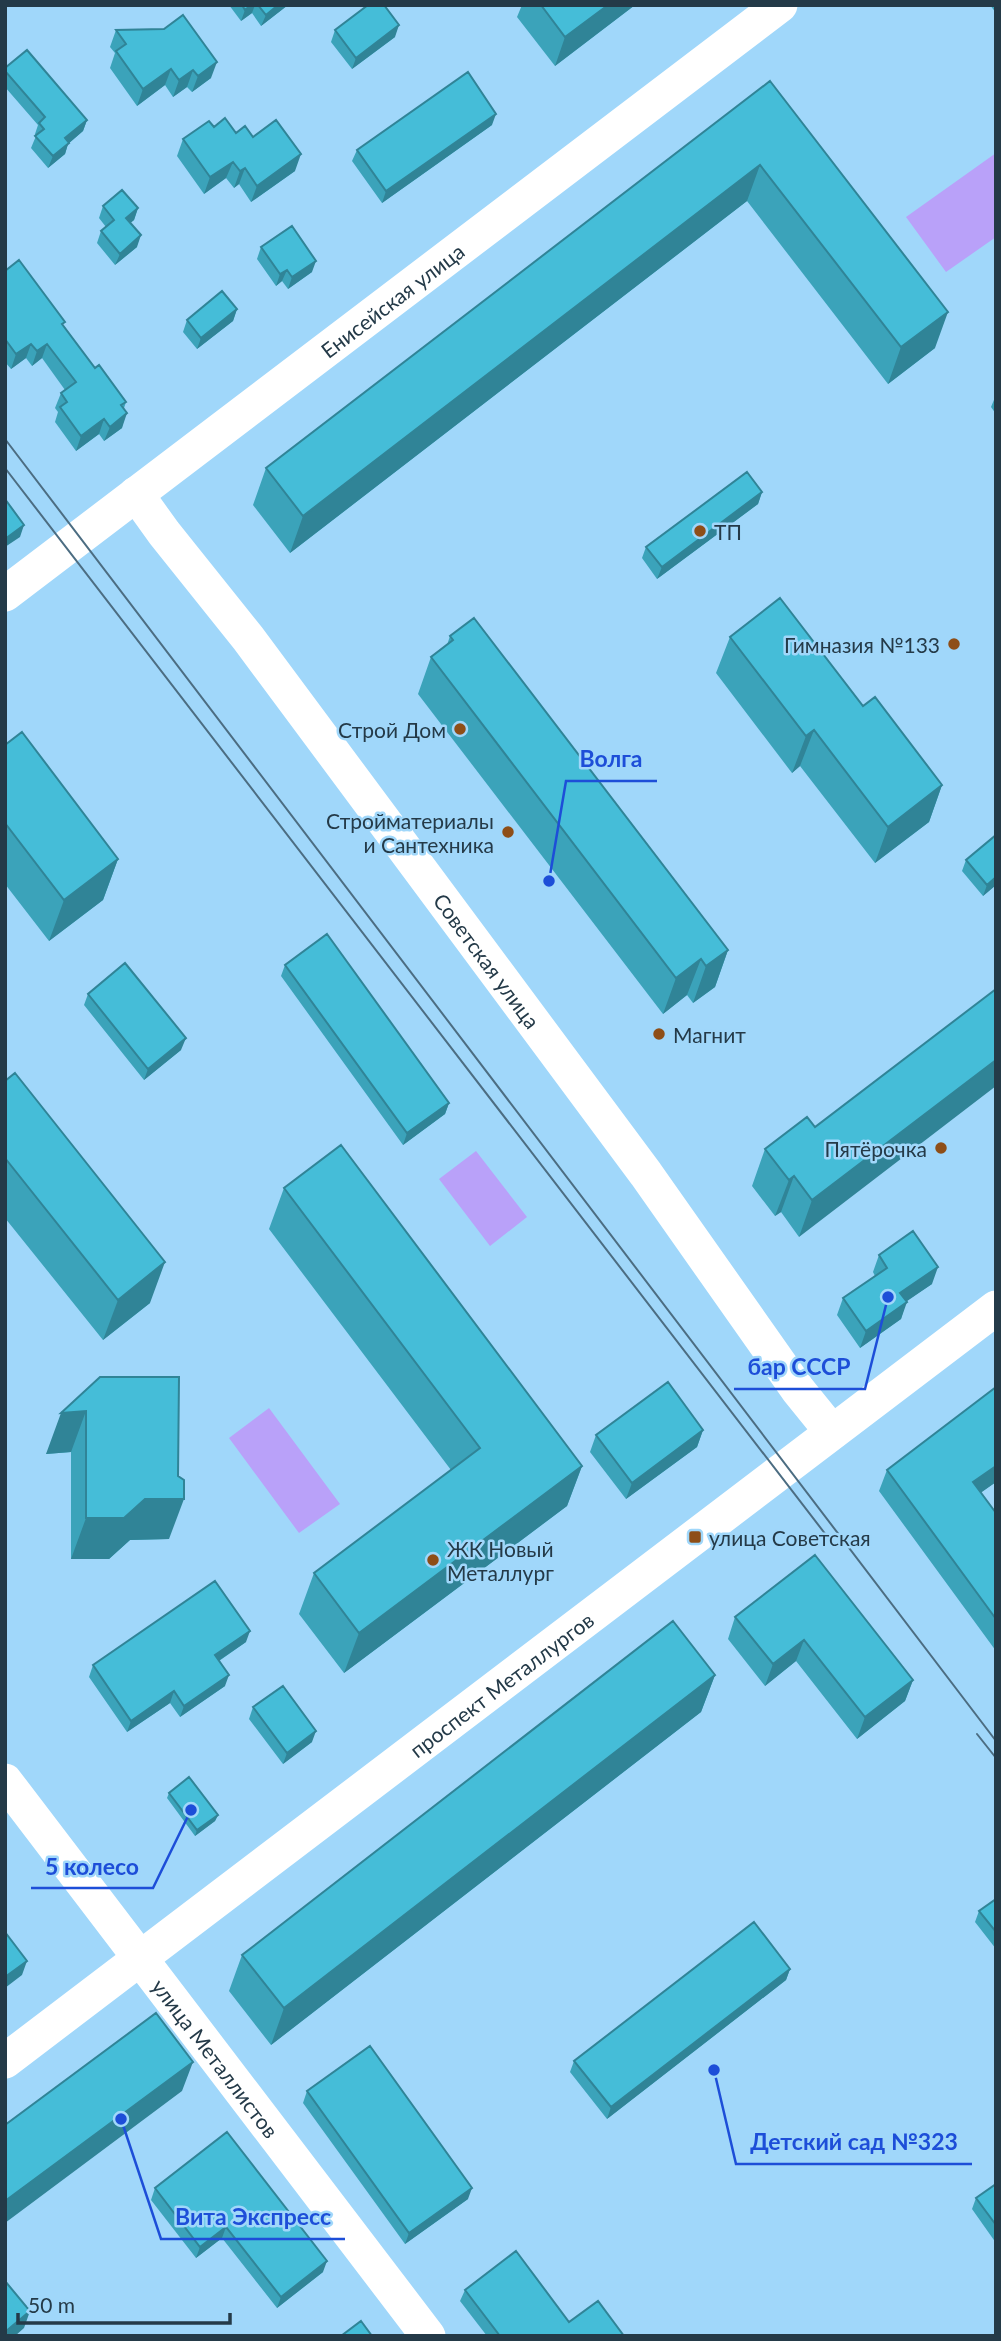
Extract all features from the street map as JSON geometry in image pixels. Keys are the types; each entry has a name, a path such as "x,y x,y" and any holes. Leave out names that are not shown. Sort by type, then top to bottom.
{"street":[{"name":"Енисейская улица","path":"5,594 780,5"},
{"name":"Советская улица","path":"136,494 248,638 646,1174 798,1390 832,1432"},
{"name":"проспект Металлургов","path":"5,2062 996,1308"},
{"name":"улица Металлистов","path":"5,1780 428,2336"}],"shaded area":[{"path":"996,153 996,237 946,272 906,217"},
{"path":"476,1151 527,1217 490,1246 439,1179"},
{"path":"269,1408 340,1504 299,1533 229,1438"}],"building":[{"path":"258,5 278,5 266,15"},
{"path":"368,5 384,5 399,25 356,58 335,30"},
{"path":"541,5 608,5 565,37"},
{"path":"183,15 217,62 198,76 193,70 179,80 171,69 143,89 116,51 126,44 116,30 164,29"},
{"path":"27,50 87,120 65,138 69,143 53,156 35,136 44,129 39,123 45,117 5,71 5,68"},
{"path":"468,72 496,114 386,191 357,150"},
{"path":"770,81 948,312 901,347 760,165 303,516 266,468"},
{"path":"225,118 236,133 245,126 253,137 276,120 301,154 257,186 245,168 240,171 233,162 210,177 183,139 209,121 214,127"},
{"path":"122,190 138,208 126,218 141,235 120,254 101,231 114,220 103,206"},
{"path":"292,226 316,261 292,277 287,270 280,274 261,247"},
{"path":"19,260 95,368 99,365 126,402 121,405 127,413 110,427 104,419 81,436 60,407 67,402 61,393 76,382 47,344 37,351 31,344 16,354 5,339 5,271"},
{"path":"222,291 237,309 201,338 187,320"},
{"name":"ТП","path":"747,472 762,492 662,567 646,547"},
{"path":"5,499 24,525 5,539"},
{"path":"780,598 863,706 875,697 942,785 888,827 814,730 806,736 730,637"},
{"path":"474,618 728,950 706,966 701,959 676,978 431,657 453,640 450,636"},
{"path":"22,732 118,859 64,900 5,823 5,745"},
{"path":"996,835 996,877 987,885 966,860"},
{"path":"327,934 449,1103 407,1133 285,965"},
{"path":"125,963 186,1038 148,1069 88,994"},
{"path":"996,989 996,1060 812,1200 794,1176 789,1180 765,1149 807,1117 815,1127"},
{"path":"15,1073 165,1262 118,1300 5,1158 5,1081"},
{"path":"341,1145 582,1466 359,1633 314,1573 480,1448 284,1188"},
{"path":"913,1231 938,1267 900,1293 907,1302 866,1331 843,1298 887,1268 879,1255"},
{"path":"100,1377 179,1377 178,1476 184,1480 184,1499 145,1499 124,1518 86,1518 86,1411 61,1413"},
{"path":"668,1382 703,1430 632,1483 596,1435"},
{"path":"996,1387 996,1466 973,1482 996,1513 996,1619 887,1470"},
{"path":"815,1555 913,1680 865,1717 804,1640 773,1664 735,1617"},
{"path":"215,1581 250,1631 215,1655 229,1675 184,1706 174,1691 131,1721 93,1665"},
{"path":"673,1621 715,1675 284,2008 242,1955"},
{"path":"283,1686 316,1731 287,1753 253,1707"},
{"path":"189,1777 218,1815 197,1830 169,1793"},
{"path":"996,1899 996,1932 979,1911"},
{"path":"754,1922 790,1969 611,2107 574,2061"},
{"path":"5,1932 27,1961 5,1977"},
{"path":"156,2013 193,2062 5,2201 5,2125"},
{"path":"370,2046 472,2188 409,2233 307,2091"},
{"path":"227,2132 327,2261 281,2297 226,2227 200,2247 155,2188"},
{"path":"996,2184 996,2225 976,2198"},
{"path":"516,2251 569,2322 598,2301 624,2336 500,2336 465,2290"},
{"path":"5,2281 30,2311 5,2332"},
{"path":"361,2321 372,2336 341,2336"}],"tram line":[{"path":"5,439 996,1741"},
{"path":"5,468 833,1544"},
{"path":"977,1734 996,1758"}],"place":[{"name":"ТП","path":"700,531"},
{"name":"Гимназия №133","path":"954,644"},
{"name":"Строй Дом","path":"460,729"},
{"name":"Стройматериалы и Сантехника","path":"508,832"},
{"name":"Волга","path":"549,881"},
{"name":"Магнит","path":"659,1034"},
{"name":"Пятёрочка","path":"941,1148"},
{"name":"бар СССР","path":"888,1297"},
{"name":"улица Советская","path":"695,1537"},
{"name":"ЖК Новый Металлург","path":"433,1560"},
{"name":"5 колесо","path":"191,1810"},
{"name":"Детский сад №323","path":"714,2070"},
{"name":"Вита Экспресс","path":"121,2119"}]}
